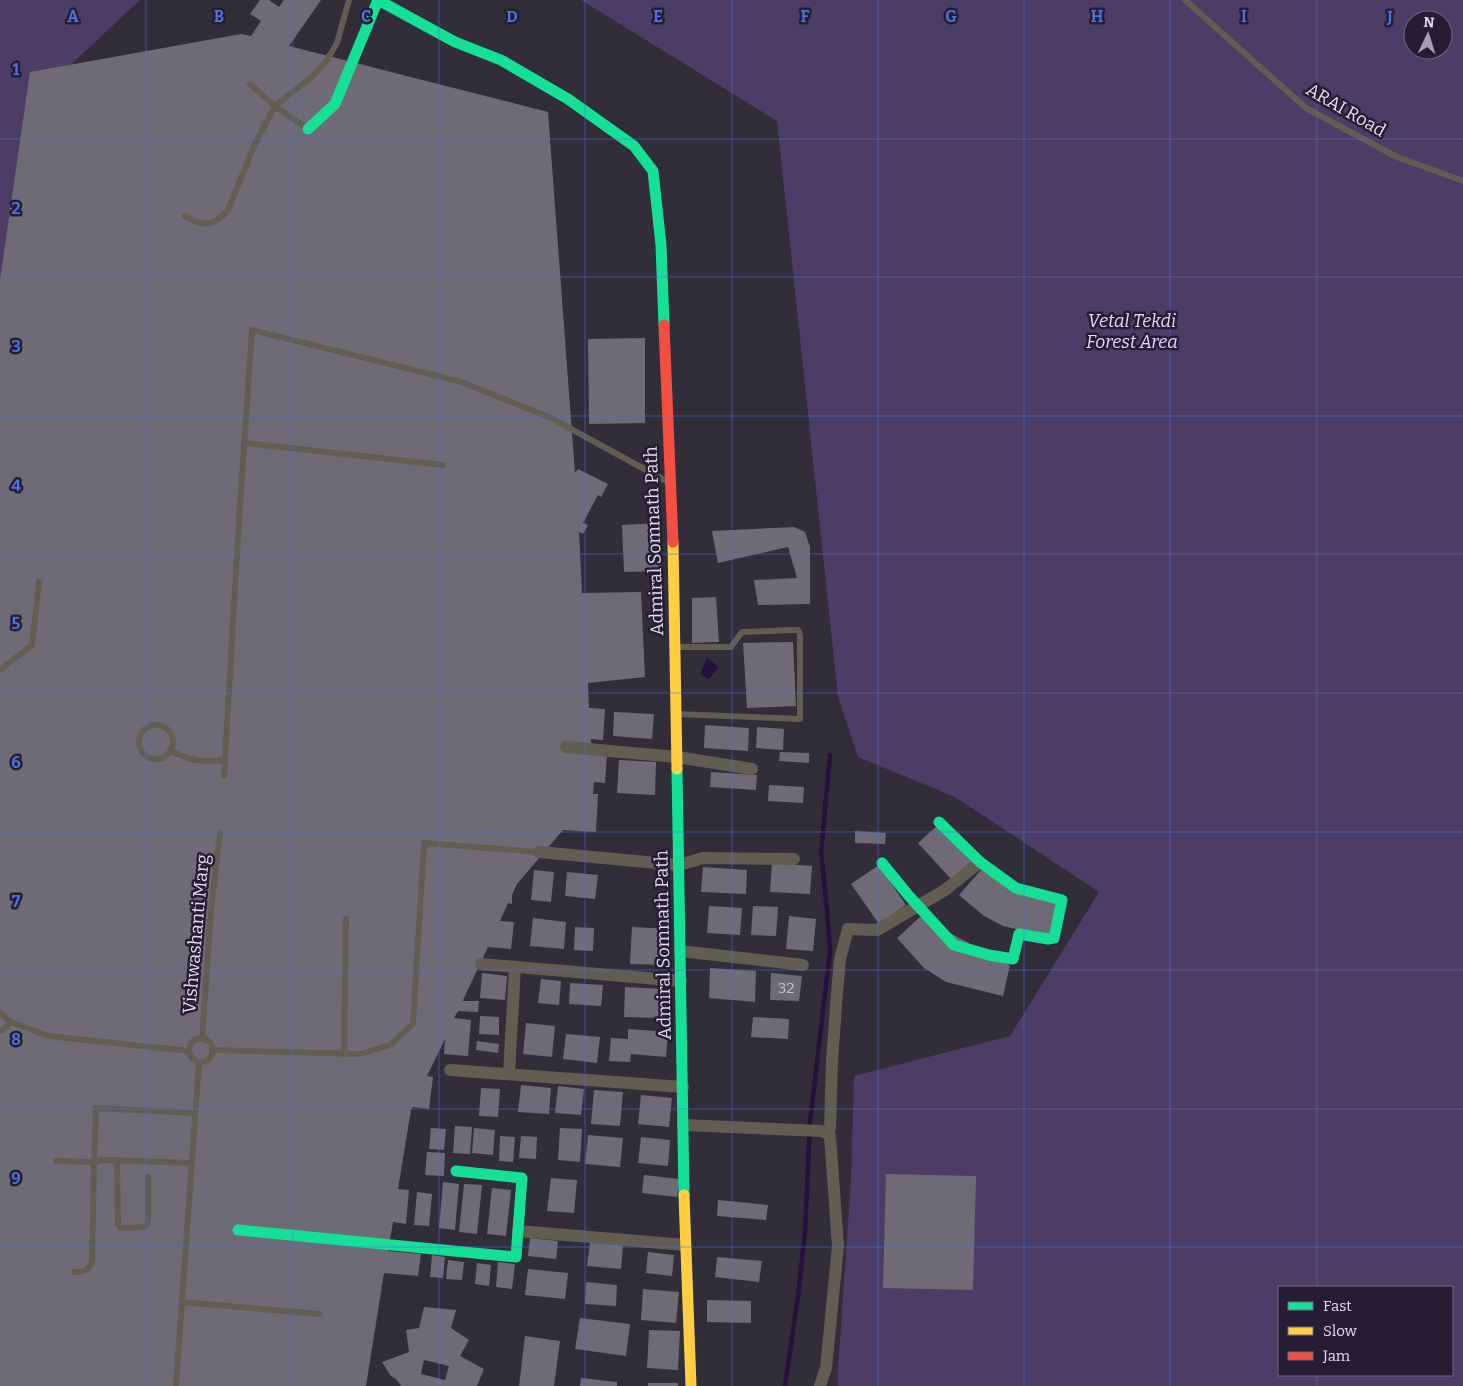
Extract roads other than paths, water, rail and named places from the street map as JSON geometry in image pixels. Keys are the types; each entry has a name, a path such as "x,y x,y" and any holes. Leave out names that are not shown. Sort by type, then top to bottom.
{"street":[{"name":"Admiral Somnath Path","path":"308,129 335,104 378,0 455,42 501,60 568,99 634,146 653,172 661,245 671,483 685,1245 691,1386"},
{"path":"566,747 677,756 752,769"},
{"path":"882,863 908,896 919,905 954,945 989,955 1013,958 1019,934 1048,939 1054,938 1062,900 1016,888 980,862 939,822"},
{"path":"539,852 679,865 703,858 794,859"},
{"path":"683,1125 823,1131 831,1128 830,1099 837,993 840,959 848,929 877,930 945,890 980,862"},
{"path":"680,951 803,965"},
{"path":"482,964 681,981"},
{"path":"509,1074 515,967"},
{"path":"450,1070 683,1087"},
{"path":"820,1386 826,1368 838,1246 831,1139 829,1134 823,1131"},
{"path":"238,1230 516,1257 522,1178 456,1171"},
{"path":"518,1231 685,1245"}],"lane":[{"path":"185,216 196,222 206,224 222,218 228,210 254,146 275,106 314,75 328,60 337,43 349,0"},
{"name":"ARAI Road","path":"1185,0 1306,108 1397,157 1463,182"},
{"path":"250,84 275,106 308,129"},
{"path":"224,776 252,330 462,382 551,418 671,483"},
{"path":"244,443 443,466"},
{"path":"0,670 32,645 39,582"},
{"path":"675,647 731,648 742,632 798,630 800,635 800,719 676,714"},
{"path":"156,725 167,730 173,739 171,751 162,759 146,757 139,748 139,738 145,728 156,725"},
{"path":"171,751 201,762 225,760"},
{"name":"Vishwashanti Marg","path":"202,1038 211,910 220,833"},
{"path":"199,1062 208,1059 212,1050 360,1054 390,1045 413,1024 424,843 539,852"},
{"path":"344,1054 346,919"},
{"path":"0,1013 11,1022 48,1036 189,1050 191,1057 199,1062"},
{"path":"0,1030 3,1030 11,1022"},
{"name":"Vishwashanti Marg","path":"202,1038 210,1044 212,1050"},
{"name":"Vishwashanti Marg","path":"189,1050 193,1042 202,1038"},
{"path":"176,1386 199,1062"},
{"path":"74,1272 83,1272 90,1268 92,1262 96,1108 196,1113"},
{"path":"56,1161 94,1162 117,1160 192,1163"},
{"path":"117,1160 118,1224 121,1228 145,1227 148,1222 148,1177"},
{"path":"182,1302 319,1314"}],"waterway":[{"path":"785,1386 805,1232 810,1122 830,951 821,853 830,755"}],"park label":[{"name":"Vetal Tekdi Forest Area","path":"1132,331"}]}
